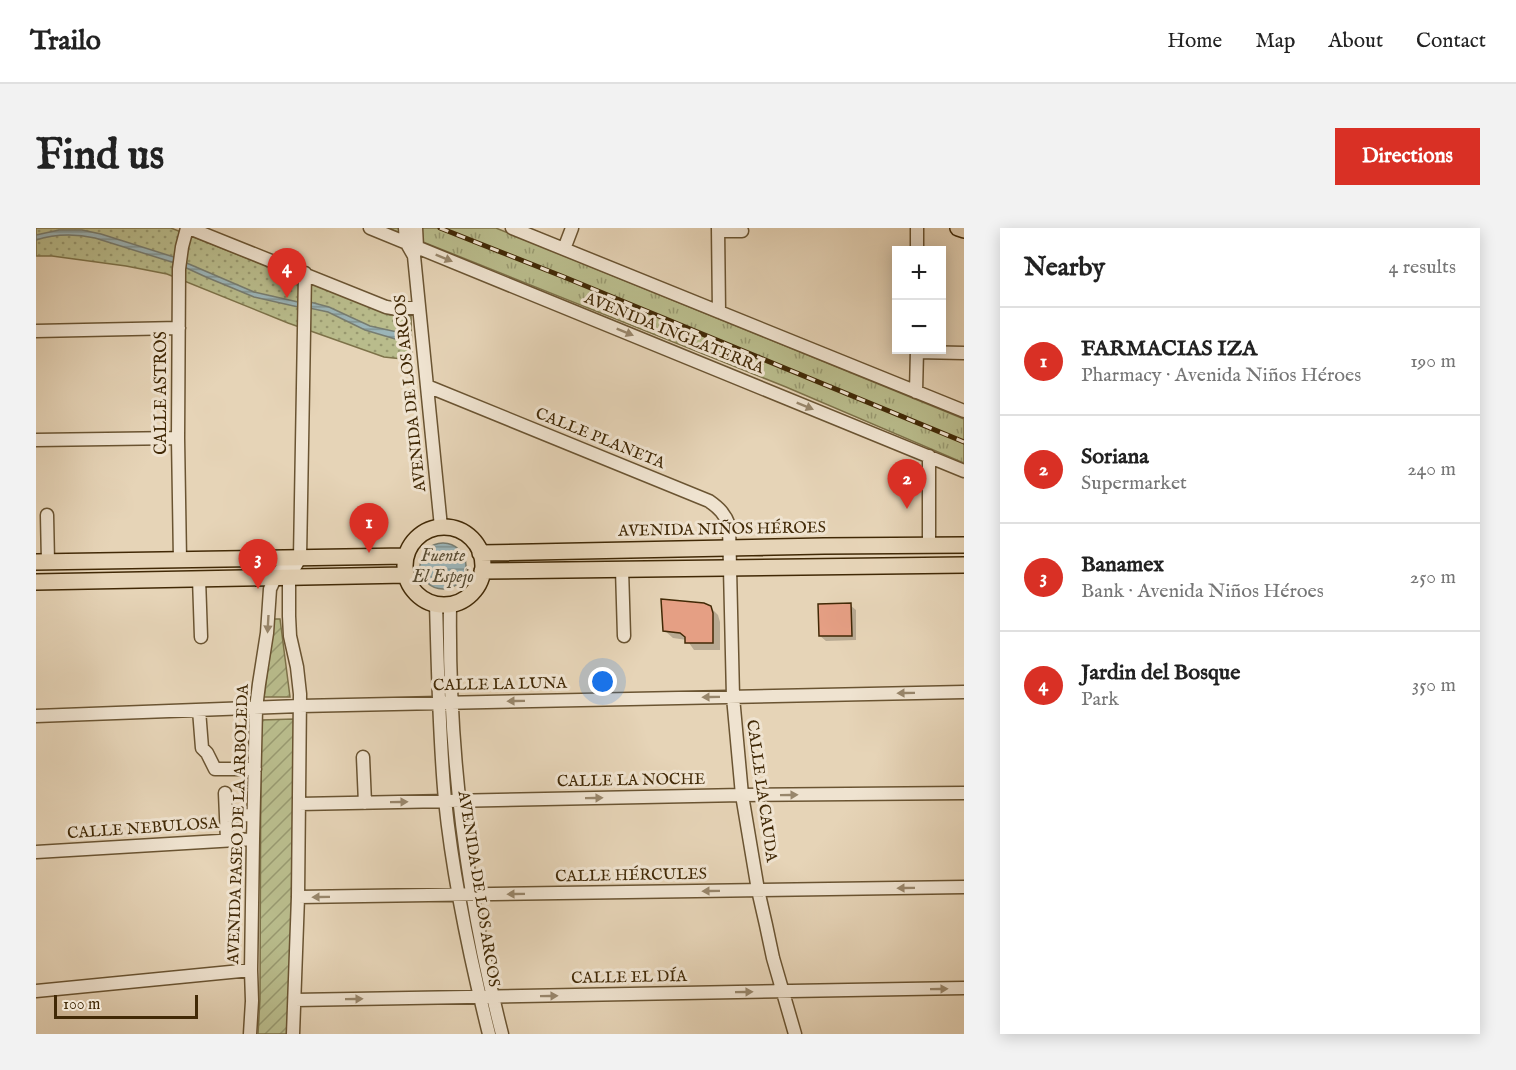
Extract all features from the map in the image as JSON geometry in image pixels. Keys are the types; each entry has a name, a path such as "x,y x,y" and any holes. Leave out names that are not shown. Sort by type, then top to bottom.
{"main road":[{"path":"958,228 964,230"},
{"path":"441,527 460,531 469,536 480,553 482,571 477,586 470,595 460,601 443,604 423,599 414,591 406,575 406,556 413,542 430,530 441,527"},
{"name":"AVENIDA NIÑOS HÉROES","path":"480,553 961,544"},
{"path":"42,562 406,556"},
{"path":"482,571 964,565"},
{"path":"36,582 406,575"}],"street":[{"path":"188,228 386,307 398,309 419,307"},
{"name":"CALLE ASTROS","path":"180,560 179,269 188,228"},
{"name":"AVENIDA INGLATERRA","path":"370,228 412,248 964,471"},
{"name":"AVENIDA DE LOS ARCOS","path":"405,228 412,248 441,527"},
{"name":"AVENIDA DE LOS ARCOS","path":"412,248 416,228"},
{"path":"512,228 964,411"},
{"path":"564,249 572,228"},
{"path":"917,228 917,246"},
{"path":"719,312 718,230 742,231"},
{"name":"AVENIDA PASEO DE LA ARBOLEDA","path":"250,1034 256,708 267,633 269,594 300,558 304,273"},
{"path":"36,331 179,328"},
{"path":"946,352 964,353"},
{"path":"916,392 917,354"},
{"name":"CALLE PLANETA","path":"427,387 709,501 726,517 729,525 730,549"},
{"path":"36,440 178,438"},
{"path":"929,456 929,545"},
{"path":"42,562 47,515"},
{"name":"CALLE LA CAUDA","path":"730,549 733,697 742,795 758,890 795,1034"},
{"path":"945,566 964,571"},
{"path":"622,569 624,636"},
{"path":"282,577 297,668 300,706 298,897 293,1034"},
{"path":"199,578 201,638"},
{"name":"AVENIDA DE LOS ARCOS","path":"443,604 451,702 452,801"},
{"name":"AVENIDA DE LOS ARCOS","path":"443,604 438,703 480,997 489,1034"},
{"name":"CALLE LA LUNA","path":"36,716 451,702 964,692"},
{"path":"199,710 202,748 215,769 255,769"},
{"path":"363,757 365,803"},
{"path":"225,793 227,840"},
{"name":"CALLE LA NOCHE","path":"299,804 964,793"},
{"path":"226,816 253,815"},
{"name":"CALLE NEBULOSA","path":"36,852 253,838"},
{"name":"CALLE HÉRCULES","path":"298,897 964,887"},
{"name":"AVENIDA DE LOS ARCOS","path":"465,895 502,1034"},
{"path":"36,991 251,970"},
{"name":"CALLE EL DÍA","path":"295,1000 964,988"}],"green space":[{"path":"36,228 171,228 390,315 411,316 412,360 384,357 288,323 167,274 126,266 36,256"},
{"path":"388,228 496,228 964,419 964,463 786,387"},
{"path":"274,619 280,619 290,697 264,697"},
{"path":"294,719 288,1034 258,1034 261,720"}],"water":[{"path":"59,230 82,230 101,234 177,258 175,263 95,238 73,235 36,240 36,235"},
{"path":"182,261 254,292 302,304 298,307 254,297 182,266"},
{"path":"310,302 329,307 370,326 402,333 402,341 365,330 328,312 309,308"},
{"name":"Fuente El Espejo","path":"443,543 459,550 466,566 459,582 443,589 427,582 420,566 427,550"}],"building":[{"path":"661,599 704,603 711,606 713,643 685,643 685,637 680,633 663,631"},
{"path":"851,603 852,636 819,636 818,604"}],"railway":[{"path":"440,228 964,442"}],"place":[{"name":"Jardin del Bosque","path":"287,298"},
{"name":"Soriana","path":"907,509"},
{"name":"FARMACIAS IZA","path":"369,553"},
{"name":"Banamex","path":"258,589"}]}
